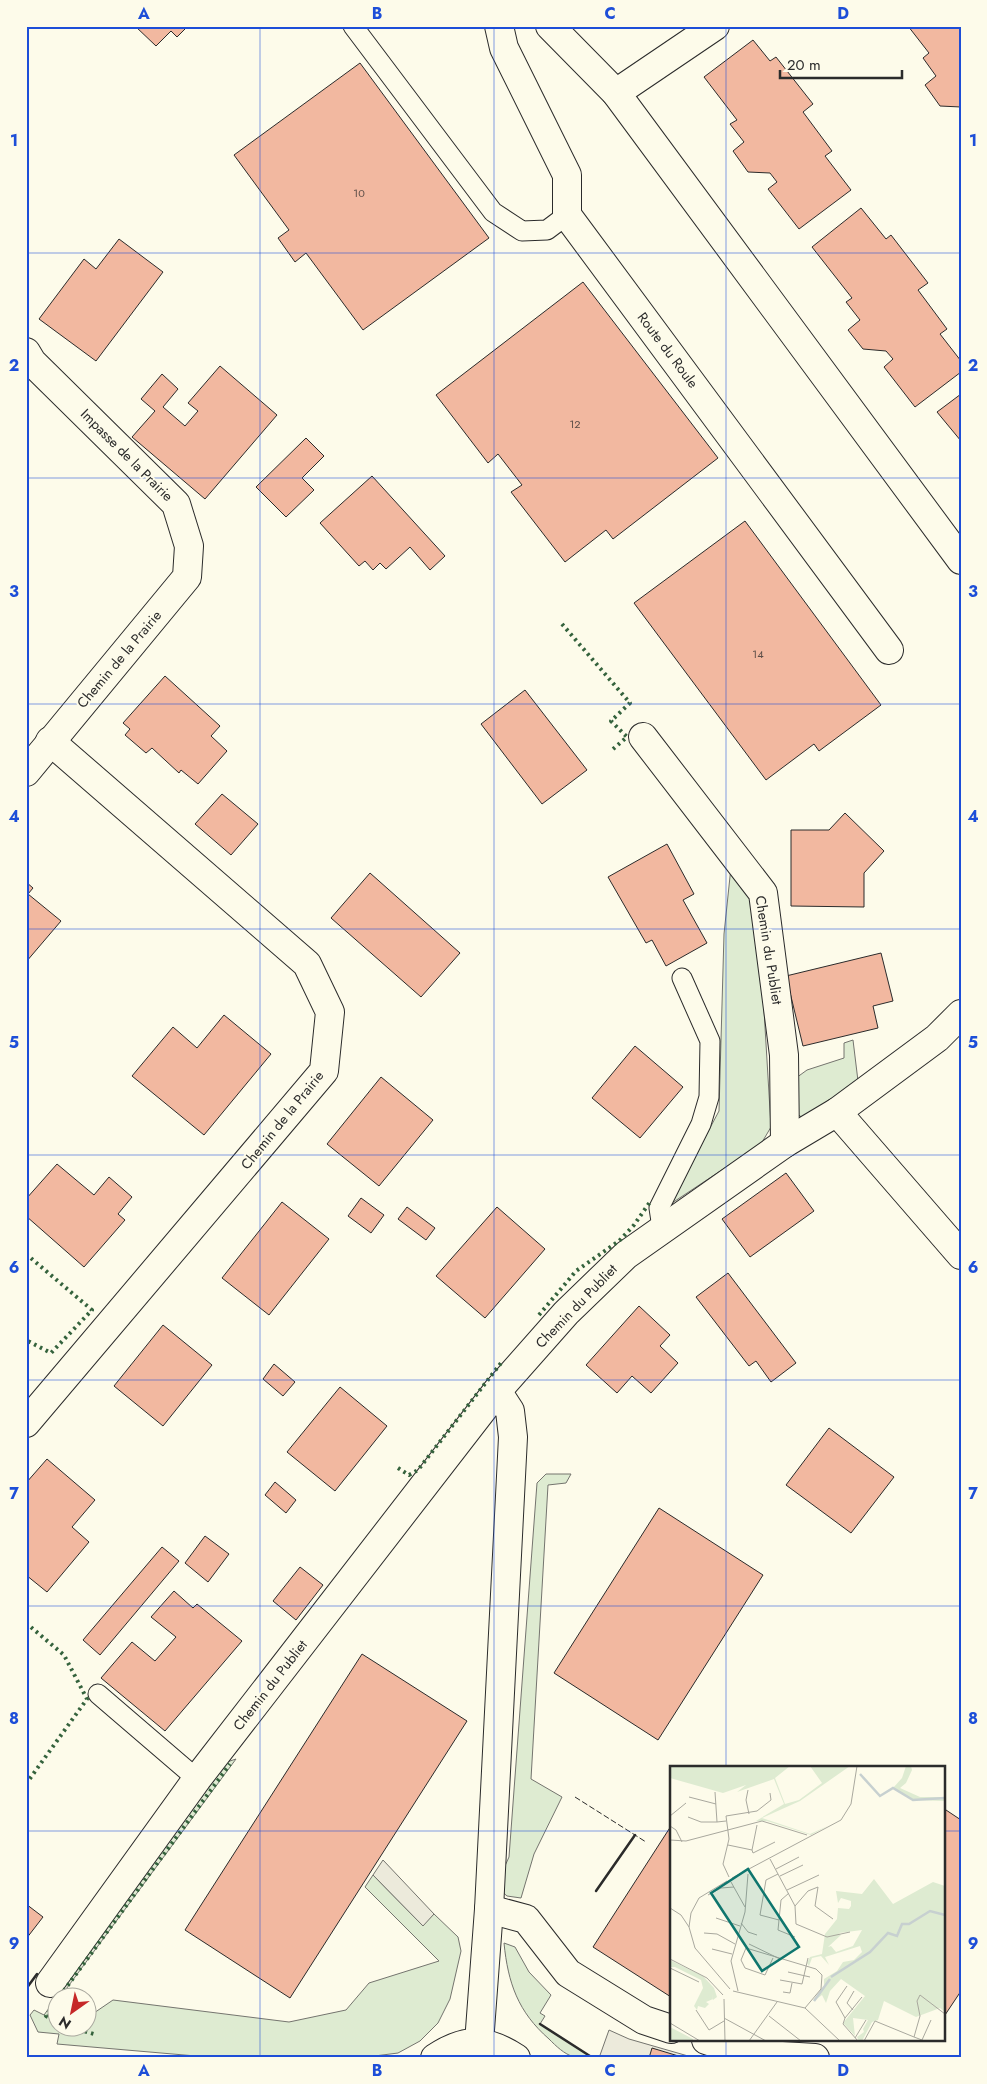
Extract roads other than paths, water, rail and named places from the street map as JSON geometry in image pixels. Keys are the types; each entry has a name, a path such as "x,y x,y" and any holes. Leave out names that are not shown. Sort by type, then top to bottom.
{"street":[{"path":"499,26 504,48 567,175 567,215"},
{"path":"550,26 616,93 961,560"},
{"path":"616,93 715,26"},
{"name":"Route du Roule","path":"567,215 889,650"},
{"name":"Impasse de la Prairie","path":"26,352 32,362 176,504 189,546 187,577"},
{"name":"Chemin de la Prairie","path":"26,772 187,577"},
{"name":"Chemin du Publiet","path":"643,737 763,893 784,1055 785,1144"},
{"name":"Chemin de la Prairie","path":"26,1423 324,1071 330,1012 306,964 50,741"},
{"name":"Chemin du Publiet","path":"50,1983 197,1779 497,1391 566,1313 626,1255 662,1228 785,1144 837,1112 937,1038 961,1014"},
{"path":"837,1112 961,1255"},
{"path":"479,2043 489,1909 513,1437 510,1411 497,1391"},
{"path":"489,1909 526,1919 568,1974 644,2020 670,2029"},
{"path":"712,2042 748,2054 815,2058"},
{"path":"435,2058 459,2045 479,2043 499,2047 516,2058"}],"lane":[{"path":"353,26 493,212 522,231 547,230 567,215"},
{"path":"662,1228 658,1208 701,1124 709,1097 710,1041 682,978"},
{"path":"98,1694 197,1779"}]}
